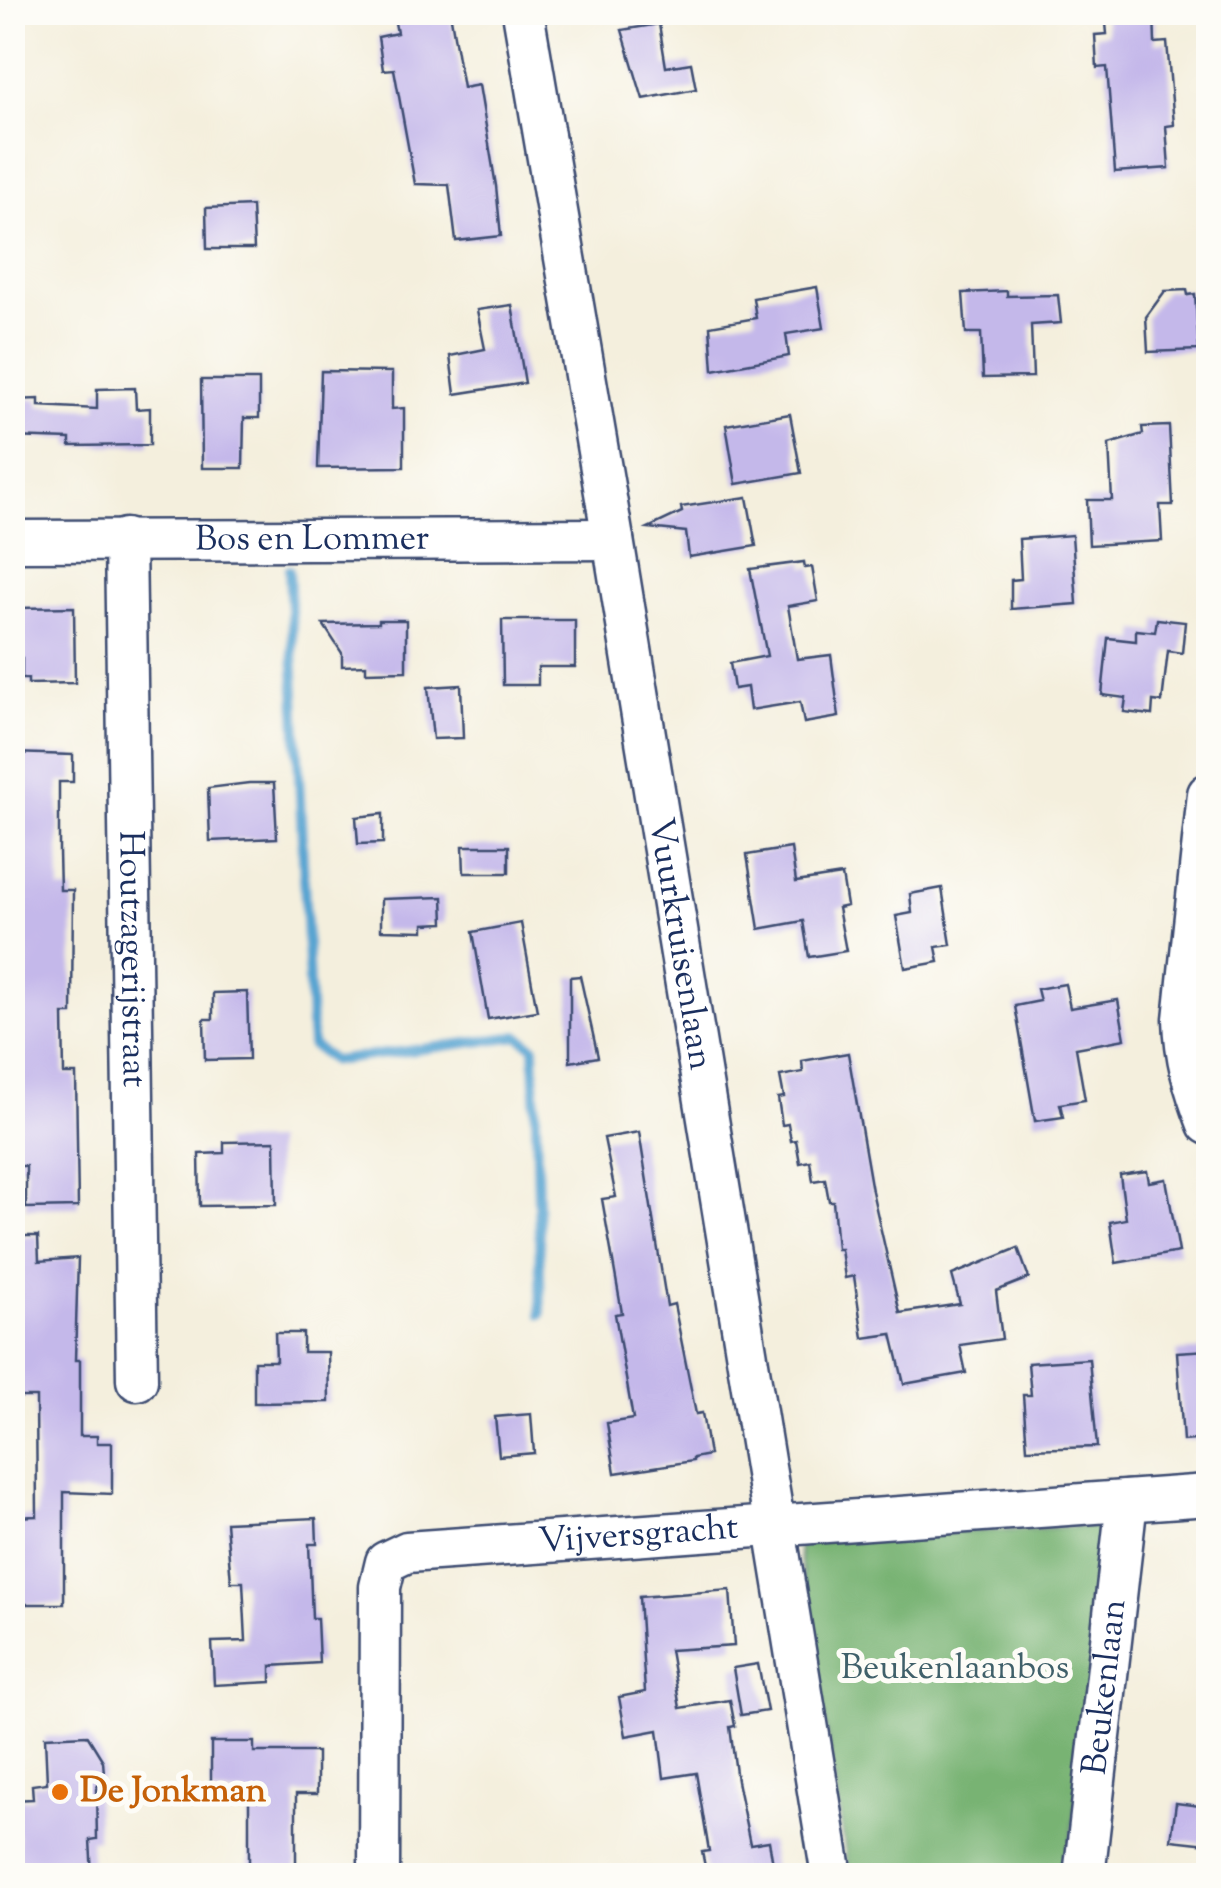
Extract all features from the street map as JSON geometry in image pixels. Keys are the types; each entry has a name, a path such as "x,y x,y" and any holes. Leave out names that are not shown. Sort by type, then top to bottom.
{"street":[{"name":"Vuurkruisenlaan","path":"523,12 832,1876"},
{"name":"Houtzagerijstraat","path":"126,539 137,1380"},
{"name":"Bos en Lommer","path":"12,541 613,539"},
{"path":"1208,794 1184,1019 1184,1051 1208,1124"},
{"name":"Vijversgracht","path":"379,1876 380,1586 386,1562 407,1552 1208,1495"},
{"name":"Beukenlaan","path":"1084,1876 1127,1501"}],"green space":[{"name":"Beukenlaanbos","path":"1110,1525 1067,1875 849,1875 797,1539"}],"building":[{"path":"393,12 450,12 463,88 479,85 501,236 456,241 449,185 415,184 394,69 383,70 378,37 397,33"},
{"path":"1105,12 1154,12 1155,43 1167,42 1174,125 1166,126 1169,168 1115,172 1107,67 1097,68 1095,35 1107,34"},
{"path":"659,24 666,67 691,63 696,89 643,99 622,30"},
{"path":"252,206 254,249 207,249 206,208"},
{"path":"817,287 824,328 786,334 789,356 713,370 710,326 756,318 753,298"},
{"path":"1187,290 1188,295 1195,294 1199,350 1148,352 1146,317 1165,291"},
{"path":"1007,291 1007,296 1058,295 1061,323 1031,325 1033,377 983,378 981,333 966,333 963,293"},
{"path":"512,305 525,383 455,394 450,356 485,349 477,310"},
{"path":"321,371 392,372 392,409 404,408 404,467 318,468"},
{"path":"201,380 259,380 259,418 244,418 243,468 202,468"},
{"path":"135,388 136,409 150,408 150,445 70,446 70,439 12,437 12,400 39,399 39,406 97,409 97,389"},
{"path":"790,414 801,473 736,484 726,425"},
{"path":"1169,426 1173,505 1160,505 1162,541 1089,545 1087,500 1112,500 1109,444 1143,434 1142,427"},
{"path":"747,497 756,546 689,557 686,532 648,528 682,512 681,507"},
{"path":"1072,535 1077,604 1011,609 1011,580 1021,579 1019,539"},
{"path":"804,562 805,568 812,567 818,601 788,606 797,659 831,655 839,717 804,723 800,702 750,710 747,687 734,689 730,663 767,656 750,569"},
{"path":"74,607 75,683 28,684 28,679 22,679 19,658 18,608"},
{"path":"1157,619 1185,622 1182,653 1168,651 1162,702 1153,701 1152,715 1124,712 1126,698 1102,695 1108,638 1136,641 1136,630 1155,632"},
{"path":"406,620 406,671 366,672 366,665 342,666 342,653 323,624"},
{"path":"502,620 575,620 575,667 538,667 538,685 503,685"},
{"path":"461,685 463,738 433,739 428,687"},
{"path":"12,753 73,755 73,782 59,782 59,852 60,890 73,890 72,1014 63,1014 64,1074 76,1074 78,1207 26,1208 26,1166 12,1166"},
{"path":"274,783 277,838 210,841 208,788"},
{"path":"383,814 383,843 358,844 356,817"},
{"path":"463,846 509,846 509,873 464,873"},
{"path":"791,848 796,882 842,875 847,906 838,908 846,951 809,957 803,921 759,929 747,855"},
{"path":"942,888 951,945 936,947 939,962 905,968 896,916 912,913 910,894"},
{"path":"443,897 444,923 424,924 424,931 381,930 381,899"},
{"path":"521,923 537,1011 488,1019 473,932"},
{"path":"580,976 598,1057 570,1062 570,977"},
{"path":"1065,984 1070,1008 1118,1000 1125,1039 1076,1048 1085,1100 1060,1104 1063,1117 1035,1121 1015,1006 1040,1001 1037,989"},
{"path":"247,992 249,1059 205,1060 204,1019 213,1019 213,993"},
{"path":"848,1053 872,1191 900,1313 960,1304 952,1275 1018,1248 1029,1278 996,1291 1002,1339 960,1345 966,1373 904,1384 892,1334 863,1338 854,1276 845,1278 841,1249 837,1249 833,1201 829,1201 825,1179 813,1181 810,1161 800,1163 796,1140 791,1141 788,1124 782,1125 778,1098 784,1097 780,1076 803,1072 802,1061"},
{"path":"639,1132 667,1306 674,1304 696,1414 702,1413 709,1455 615,1473 607,1423 633,1419 615,1314 622,1313 602,1199 616,1197 604,1138"},
{"path":"275,1141 276,1205 200,1206 199,1154 224,1153 224,1142"},
{"path":"1147,1171 1149,1182 1166,1179 1179,1252 1116,1263 1110,1222 1126,1219 1120,1175"},
{"path":"12,1236 38,1236 39,1261 78,1258 75,1360 80,1360 80,1436 97,1436 97,1443 112,1443 112,1494 64,1492 64,1604 12,1604 12,1517 37,1516 36,1397 12,1397"},
{"path":"275,1333 303,1333 303,1352 328,1352 329,1402 254,1403 254,1361 276,1361"},
{"path":"1208,1350 1208,1439 1183,1441 1177,1352"},
{"path":"1089,1359 1097,1447 1027,1449 1023,1395 1031,1395 1028,1363"},
{"path":"531,1414 534,1453 499,1456 495,1417"},
{"path":"316,1518 317,1544 309,1544 312,1618 317,1618 319,1663 271,1666 271,1682 214,1685 212,1642 246,1641 243,1582 231,1582 226,1522"},
{"path":"730,1590 734,1646 670,1650 680,1708 730,1700 737,1781 750,1844 769,1841 775,1876 707,1876 702,1852 709,1851 696,1773 664,1778 658,1730 626,1736 619,1697 645,1692 639,1597"},
{"path":"758,1664 767,1711 741,1715 733,1668"},
{"name":"De Jonkman","path":"87,1735 103,1761 104,1774 96,1789 97,1839 90,1840 92,1876 20,1876 18,1833 12,1834 12,1800 33,1799 32,1785 47,1783 45,1737"},
{"path":"211,1742 254,1742 254,1752 317,1752 317,1794 296,1794 296,1876 249,1876 249,1794 211,1794"},
{"path":"1176,1803 1208,1807 1208,1844 1171,1840"}],"waterway":[{"path":"289,570 312,1045 333,1061 519,1036 534,1047 541,1314"}],"place":[{"name":"De Jonkman","path":"60,1792"}]}
